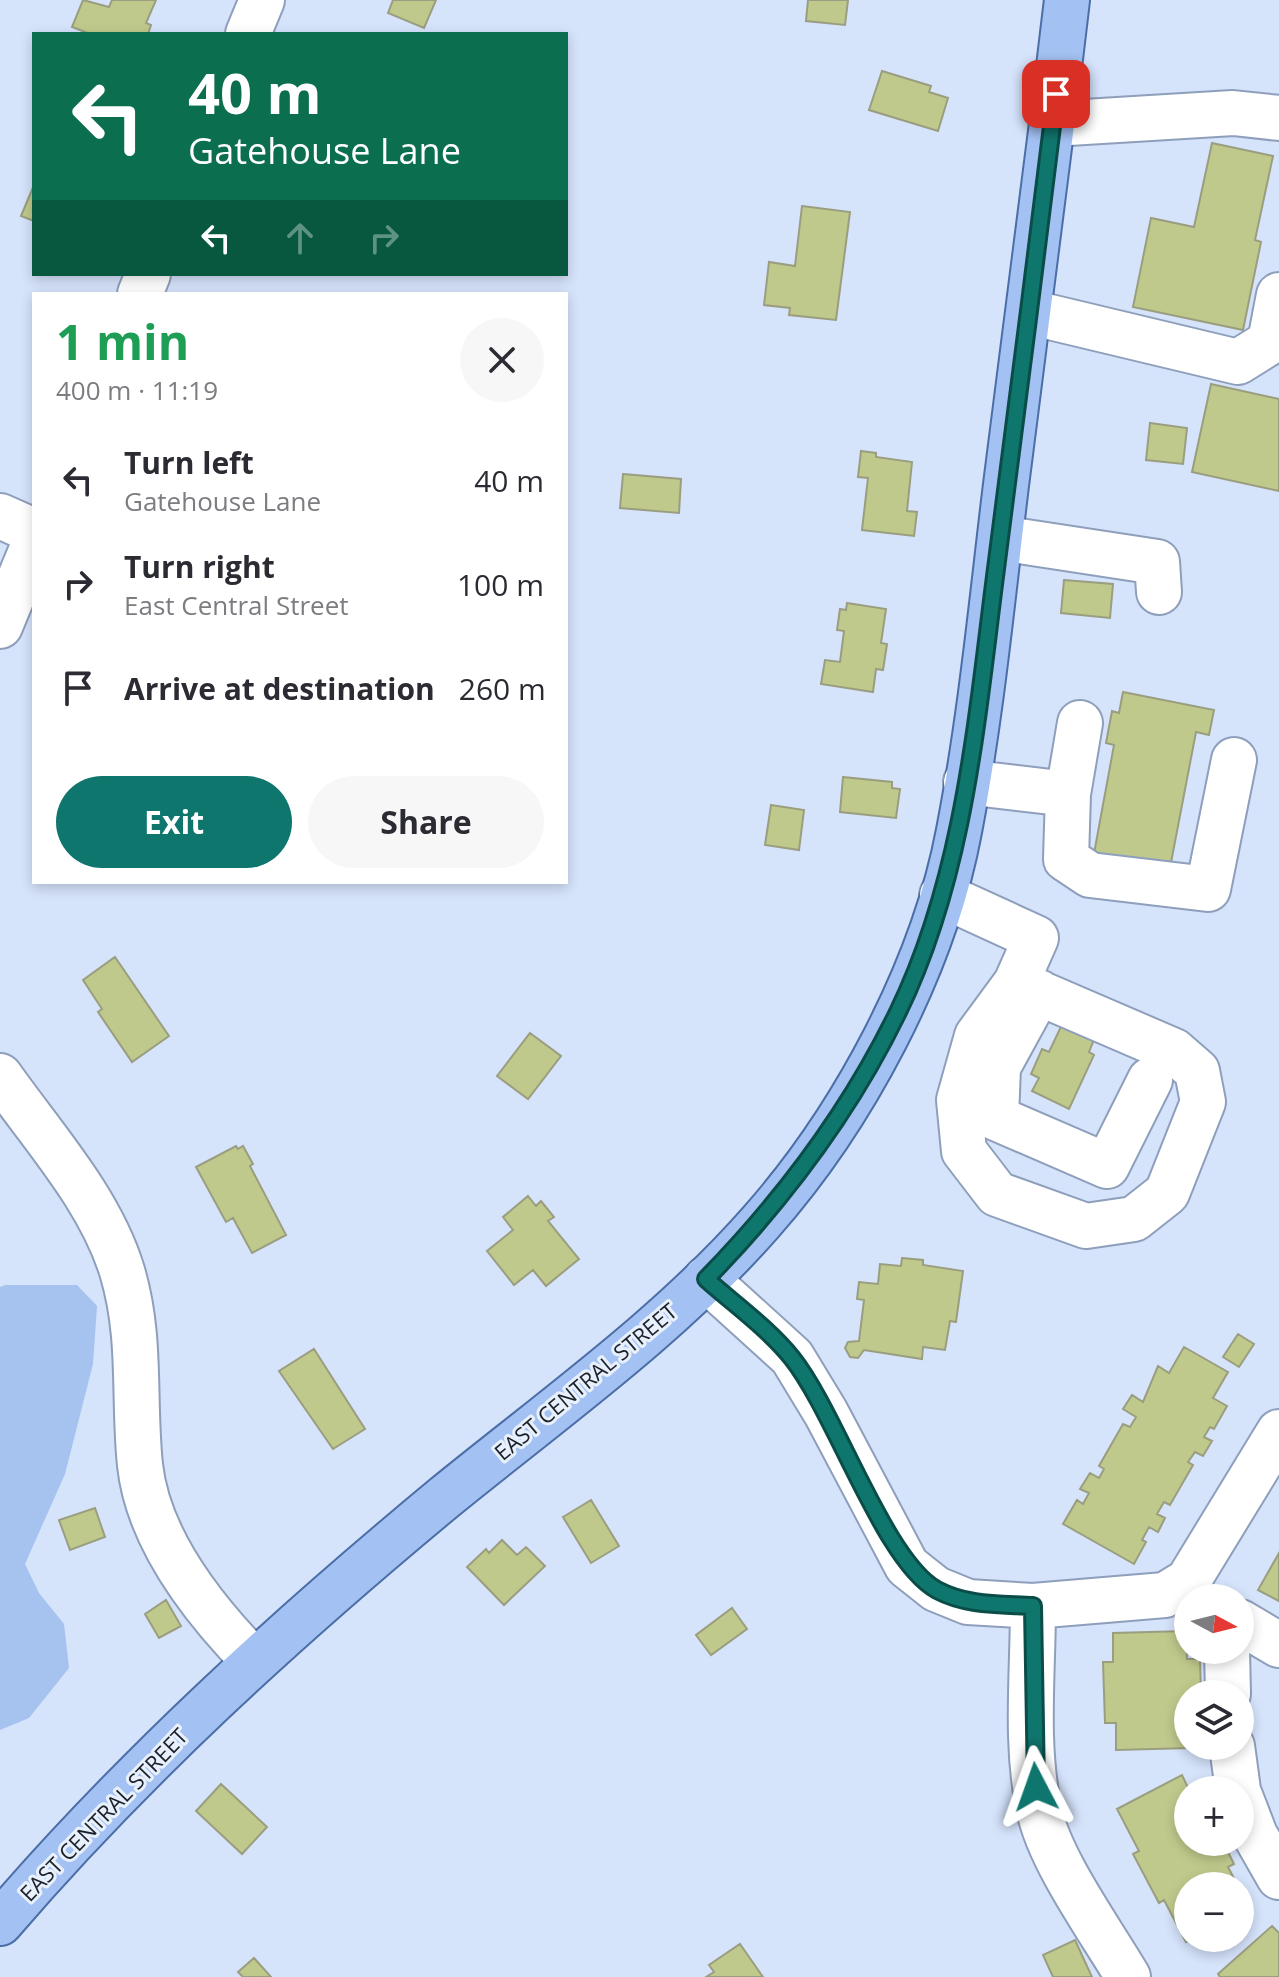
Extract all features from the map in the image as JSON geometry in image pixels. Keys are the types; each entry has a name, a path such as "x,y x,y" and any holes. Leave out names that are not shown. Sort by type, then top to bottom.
{"main road":[{"name":"EAST CENTRAL STREET","path":"0,1923 120,1791 254,1661 442,1500 627,1351 706,1279 787,1190 845,1109 899,1011 942,895 959,834 1000,538 1067,0"}],"street":[{"path":"249,32 262,0"},
{"path":"1052,124 1233,113 1279,118"},
{"path":"1029,312 1238,362 1270,342 1279,295"},
{"path":"0,516 32,530"},
{"path":"1000,538 1157,562 1159,592"},
{"path":"0,626 32,549"},
{"path":"1080,723 1068,794 1066,859 1090,875 1208,889 1234,760"},
{"path":"966,782 1068,794"},
{"path":"942,895 1036,938 1027,988 998,1067 996,1118 1107,1166 1150,1080"},
{"path":"1027,988 1174,1051 1197,1071 1203,1102 1167,1193 1134,1219 1086,1226 997,1194 964,1151 959,1100 977,1036 1027,988"},
{"path":"0,1076 102,1220 122,1271 137,1333 140,1468 160,1534 183,1576 254,1661"},
{"path":"706,1279 792,1357 826,1413 907,1566 936,1589 968,1602 1033,1606 1174,1593"},
{"path":"1201,1584 1279,1432"},
{"path":"1033,1606 1033,1763 1039,1812 1062,1866 1128,1977"},
{"path":"1254,1630 1279,1645"},
{"path":"1254,1832 1279,1877"}],"shaded area":[{"path":"77,1285 97,1306 93,1364 65,1474 25,1564 39,1593 64,1624 69,1668 29,1718 0,1730 0,1287"}],"building":[{"path":"83,0 109,7 112,0 156,0 146,23 151,25 149,32 85,32 72,27"},
{"path":"393,0 436,0 424,28 388,13"},
{"path":"808,0 848,0 845,25 806,21"},
{"path":"882,71 931,86 929,92 948,98 938,131 869,110"},
{"path":"1212,143 1273,156 1255,240 1261,242 1243,330 1133,307 1151,218 1194,227"},
{"path":"32,190 32,220 21,216"},
{"path":"802,206 850,212 836,320 789,315 790,308 764,305 769,262 795,266"},
{"path":"1211,384 1279,399 1279,491 1192,472"},
{"path":"1150,423 1187,428 1183,464 1146,460"},
{"path":"861,451 876,453 876,457 912,462 907,511 917,512 914,536 862,530 868,478 858,477"},
{"path":"623,474 681,479 679,513 620,508"},
{"path":"1064,580 1113,584 1110,618 1061,613"},
{"path":"847,603 886,609 881,643 887,644 883,670 876,669 873,692 821,684 825,660 840,662 844,631 837,630 840,609 846,610"},
{"path":"1123,692 1214,710 1209,735 1196,732 1169,873 1093,859 1114,745 1106,743 1112,711 1119,713"},
{"path":"843,777 892,782 892,788 900,789 896,818 840,812"},
{"path":"771,805 804,810 799,850 765,845"},
{"path":"115,957 169,1036 132,1062 98,1012 102,1009 83,980"},
{"path":"1067,1014 1095,1037 1089,1052 1094,1055 1069,1109 1032,1091 1039,1078 1031,1074 1042,1049 1049,1052"},
{"path":"530,1033 561,1056 528,1099 497,1076"},
{"path":"236,1146 238,1149 243,1146 286,1235 252,1253 233,1218 226,1222 196,1167"},
{"path":"528,1196 536,1206 541,1201 554,1217 548,1221 579,1259 546,1286 533,1270 514,1285 487,1251 513,1230 503,1217"},
{"path":"902,1258 923,1260 923,1265 963,1271 956,1322 950,1321 945,1350 923,1347 922,1359 864,1350 858,1358 850,1357 845,1348 848,1342 859,1341 864,1300 857,1299 859,1282 878,1284 880,1264 901,1266"},
{"path":"1238,1334 1254,1344 1239,1367 1223,1357"},
{"path":"1184,1347 1228,1372 1213,1398 1227,1406 1214,1429 1210,1427 1204,1437 1212,1441 1203,1456 1195,1452 1188,1462 1193,1465 1170,1505 1164,1502 1157,1514 1165,1518 1158,1532 1149,1527 1142,1540 1146,1542 1134,1564 1063,1524 1077,1500 1083,1504 1089,1493 1080,1489 1090,1473 1099,1478 1104,1469 1099,1466 1123,1424 1130,1427 1136,1417 1123,1409 1132,1395 1143,1402 1158,1366 1169,1373"},
{"path":"314,1349 365,1429 333,1449 279,1371"},
{"path":"591,1500 619,1546 591,1563 563,1517"},
{"path":"95,1508 105,1537 70,1550 59,1520"},
{"path":"502,1540 517,1555 526,1547 545,1566 504,1605 467,1567 486,1549 489,1553"},
{"path":"1279,1553 1279,1601 1258,1590"},
{"path":"166,1600 181,1626 159,1638 145,1614"},
{"path":"732,1608 747,1629 711,1655 696,1635"},
{"path":"1174,1631 1174,1664 1200,1664 1201,1680 1174,1680 1174,1748 1116,1750 1116,1723 1105,1723 1103,1662 1113,1662 1113,1633"},
{"path":"1174,1779 1174,1856 1230,1856 1234,1864 1228,1867 1231,1872 1174,1872 1174,1919 1164,1900 1159,1903 1133,1854 1139,1851 1117,1809"},
{"path":"221,1784 267,1827 242,1854 196,1811"},
{"path":"1272,1926 1279,1933 1279,1977 1220,1977 1218,1974 1243,1952 1254,1952 1254,1942"},
{"path":"1075,1940 1092,1977 1053,1977 1043,1955"},
{"path":"740,1944 763,1977 706,1977 714,1972 709,1965"},
{"path":"254,1958 271,1977 243,1977 238,1972"}],"route":[{"path":"1036,1787 1033,1763 1033,1606 968,1602 936,1589 907,1566 826,1413 792,1357 706,1279 761,1223 805,1168 845,1109 899,1011 940,904 959,834 985,657 1056,94"}]}
